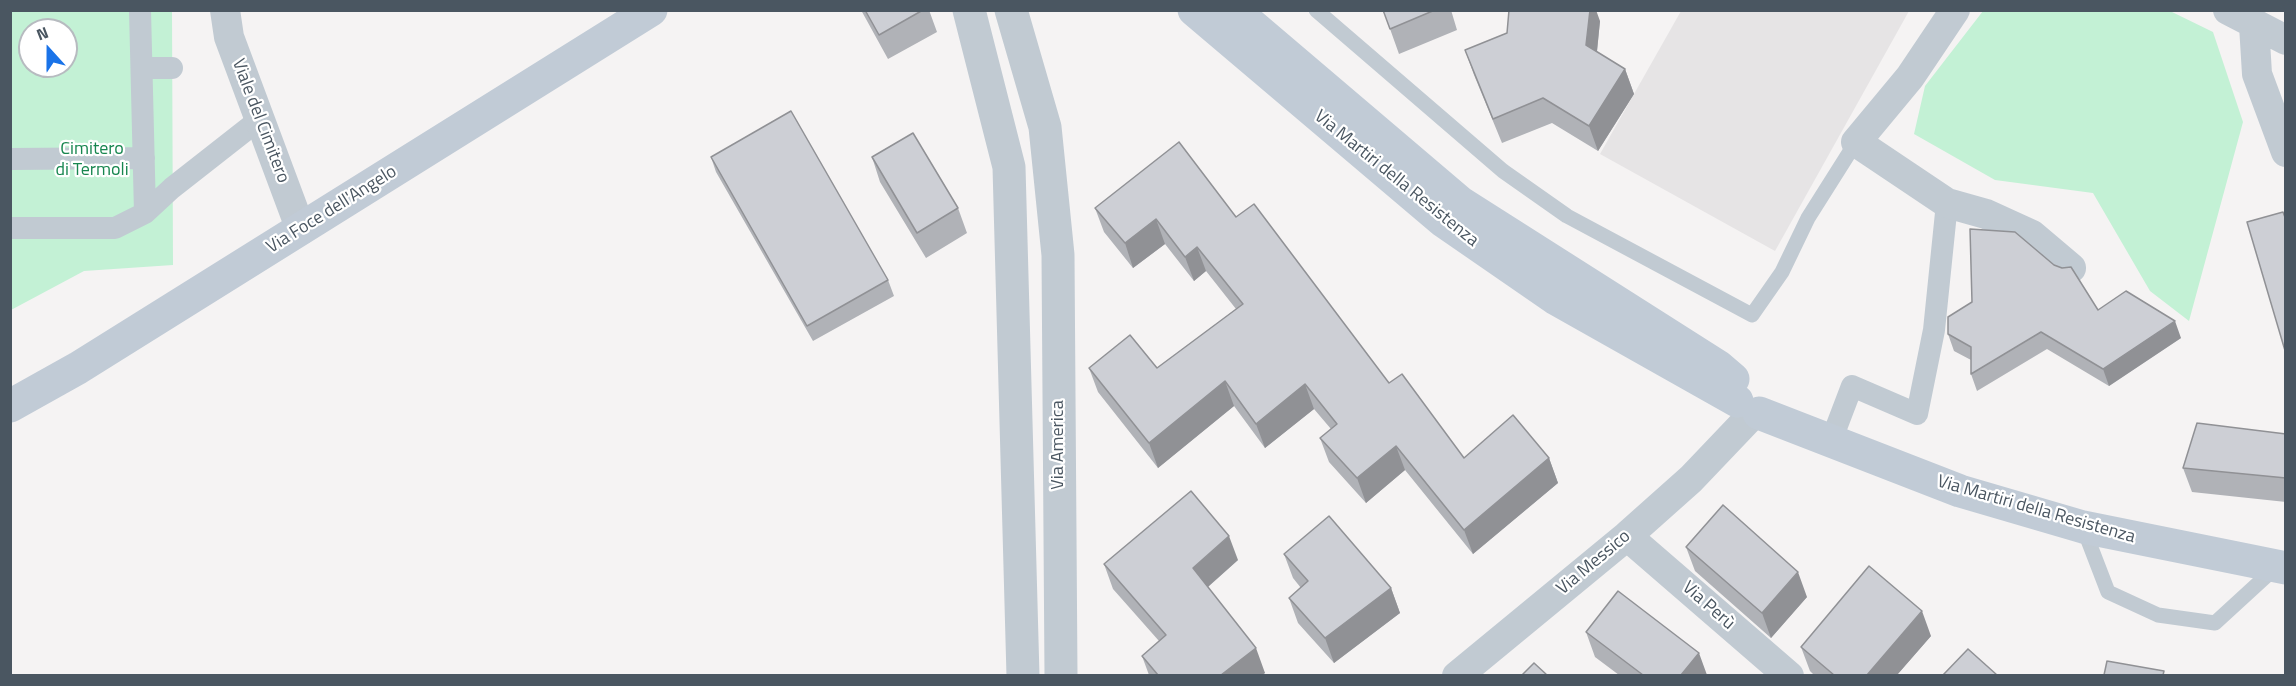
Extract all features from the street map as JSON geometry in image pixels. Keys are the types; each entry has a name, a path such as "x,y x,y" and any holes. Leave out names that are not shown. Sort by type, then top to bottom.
{"main road":[{"name":"Via Foce dell'Angelo","path":"10,406 301,230 651,10"},
{"name":"Via Martiri della Resistenza","path":"1194,10 1443,221 1556,299 1751,404 1960,481 2282,561"},
{"name":"Via Martiri della Resistenza","path":"1234,10 1461,203 1719,367 1751,404"},
{"name":"Via Martiri della Resistenza","path":"1832,433 1960,491 2083,527 2282,561"}],"street":[{"path":"140,10 145,213"},
{"name":"Viale del Cimitero","path":"225,10 229,37 301,230"},
{"path":"969,10 981,49 1009,167 1023,675"},
{"name":"Via America","path":"1011,10 1045,127 1058,255 1060,675"},
{"path":"1955,10 1910,77 1856,142 1947,203 1986,214 2032,235 2071,268"},
{"path":"2228,10 2286,40"},
{"path":"2254,25 2257,74 2286,152"},
{"path":"142,68 172,68"},
{"path":"10,228 115,228 145,213 172,188 260,119"},
{"path":"10,159 144,158"},
{"path":"1832,433 1852,386 1917,414 1934,330 1947,203"},
{"path":"1010,219 1054,215"},
{"name":"Via Messico","path":"1457,675 1627,536 1691,479 1725,443 1751,404"},
{"name":"Via Perù","path":"1627,536 1789,675"}],"lane":[{"path":"1316,10 1503,171 1568,216 1752,315 1782,272 1808,218 1856,142"},
{"path":"2083,527 2108,592 2158,615 2216,623 2282,561"}],"shaded area":[{"path":"1681,11 1909,11 1775,251 1600,154"}],"green space":[{"name":"Cimitero di Termoli","path":"11,11 172,11 173,265 84,271 11,310"},
{"path":"1983,11 2170,11 2213,32 2243,122 2189,321 2150,291 2093,193 1995,180 1914,134 1925,86"}],"building":[{"path":"865,10 923,10 879,35"},
{"path":"1383,10 1435,10 1390,29"},
{"path":"1509,10 1590,10 1586,45 1625,69 1589,126 1543,98 1493,119 1465,50 1507,33"},
{"path":"791,111 888,280 807,326 711,157"},
{"path":"913,133 958,208 917,233 872,157"},
{"path":"1179,142 1236,217 1254,204 1389,383 1402,374 1464,458 1513,415 1549,458 1464,530 1396,446 1357,478 1320,438 1337,424 1305,384 1256,424 1225,381 1149,443 1089,368 1130,335 1157,368 1243,304 1197,247 1185,257 1156,219 1125,243 1095,208"},
{"path":"2283,212 2286,220 2286,354 2247,222"},
{"path":"1970,229 2015,232 2054,265 2062,268 2071,267 2098,310 2126,291 2175,321 2103,369 2041,332 1971,374 1971,347 1948,334 1948,317 1972,302"},
{"path":"2197,423 2286,434 2286,478 2183,468"},
{"path":"1191,491 1229,536 1193,568 1256,648 1221,675 1158,675 1142,656 1166,635 1104,564"},
{"path":"1723,505 1798,572 1762,613 1686,547"},
{"path":"1329,516 1391,588 1325,638 1289,598 1308,581 1284,554"},
{"path":"1869,566 1922,611 1867,675 1834,675 1801,647"},
{"path":"1618,591 1699,653 1681,675 1643,675 1586,632"},
{"path":"1968,649 1997,675 1943,675"},
{"path":"2107,661 2164,671 2163,675 2104,675"},
{"path":"1534,663 1547,675 1522,675"}]}
